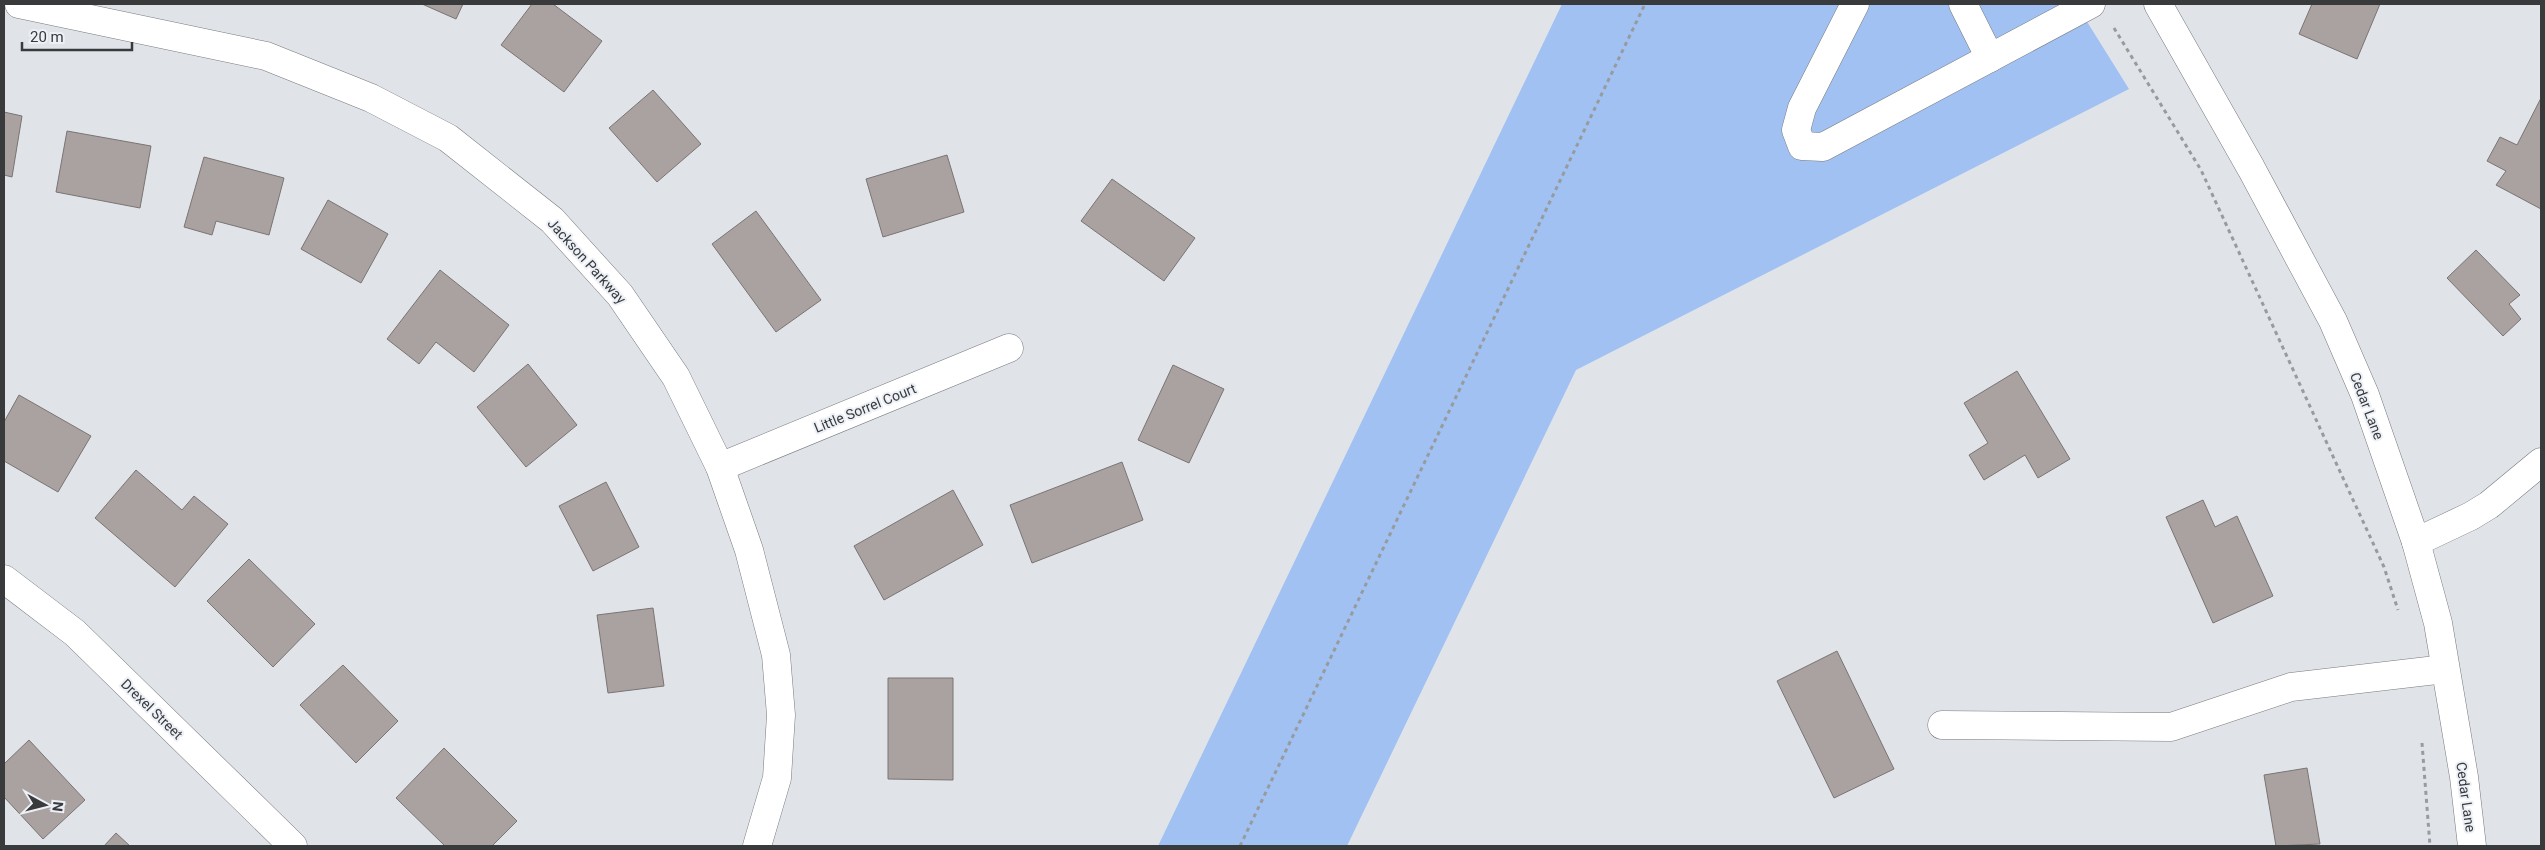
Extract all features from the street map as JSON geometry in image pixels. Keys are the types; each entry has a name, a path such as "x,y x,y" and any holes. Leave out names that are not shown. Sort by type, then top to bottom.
{"street":[{"name":"Jackson Parkway","path":"19,4 266,56 371,98 448,138 552,220 620,295 676,377 720,467 749,550 776,655 781,715 776,778 756,846"},
{"path":"1855,4 1802,108 1796,130 1802,146 1824,147 2091,4"},
{"path":"1963,4 1990,58"},
{"name":"Cedar Lane","path":"2158,4 2251,168 2332,321 2364,395 2416,542 2438,623 2464,777 2472,846"},
{"name":"Little Sorrel Court","path":"720,467 1009,348"},
{"path":"2416,542 2471,516 2489,505 2541,462"},
{"name":"Drexel Street","path":"4,579 75,633 293,846"},
{"path":"1942,725 2170,727 2291,687 2445,669"}],"path":[{"path":"1240,846 1645,4"},
{"path":"2114,27 2201,170 2384,567 2398,611"},
{"path":"2422,740 2430,846"}],"shaded area":[{"path":"1562,4 2076,4 2129,89 1576,370 1347,846 1158,846"}],"building":[{"path":"422,4 463,4 456,19"},
{"path":"532,4 553,4 602,41 564,92 501,45"},
{"path":"2312,4 2380,4 2357,59 2299,34"},
{"path":"653,90 701,144 657,182 609,128"},
{"path":"2541,98 2541,209 2496,185 2506,171 2487,161 2500,137 2517,145"},
{"path":"4,112 22,116 12,177 4,175"},
{"path":"67,131 151,146 140,208 56,192"},
{"path":"947,155 964,212 883,237 866,179"},
{"path":"204,157 284,178 269,235 216,221 212,235 184,227"},
{"path":"1112,179 1195,238 1164,281 1081,221"},
{"path":"328,200 388,234 361,283 301,249"},
{"path":"756,211 821,300 776,332 712,244"},
{"path":"2476,250 2520,295 2509,304 2521,319 2503,336 2447,278"},
{"path":"440,270 509,325 474,372 436,342 419,364 387,339"},
{"path":"528,364 577,425 526,467 477,407"},
{"path":"1173,365 1224,389 1189,463 1138,440"},
{"path":"2017,371 2070,459 2038,478 2025,455 1984,480 1969,455 1988,443 1964,403"},
{"path":"19,395 91,436 58,492 4,461 4,422"},
{"path":"1122,462 1143,520 1032,563 1010,505"},
{"path":"136,470 182,510 194,496 228,524 175,587 95,518"},
{"path":"606,482 639,547 593,571 559,506"},
{"path":"953,490 983,545 884,600 854,546"},
{"path":"2203,500 2215,527 2237,516 2273,596 2213,623 2166,517"},
{"path":"249,559 315,624 273,667 207,601"},
{"path":"653,608 664,686 608,693 597,615"},
{"path":"1837,651 1894,769 1834,798 1777,681"},
{"path":"343,665 398,721 356,763 300,705"},
{"path":"888,678 953,678 953,780 888,779"},
{"path":"29,740 85,800 43,839 4,797 4,764"},
{"path":"444,748 517,821 492,846 445,846 396,798"},
{"path":"2307,768 2320,844 2276,846 2264,775"},
{"path":"116,833 130,846 104,846"}]}
